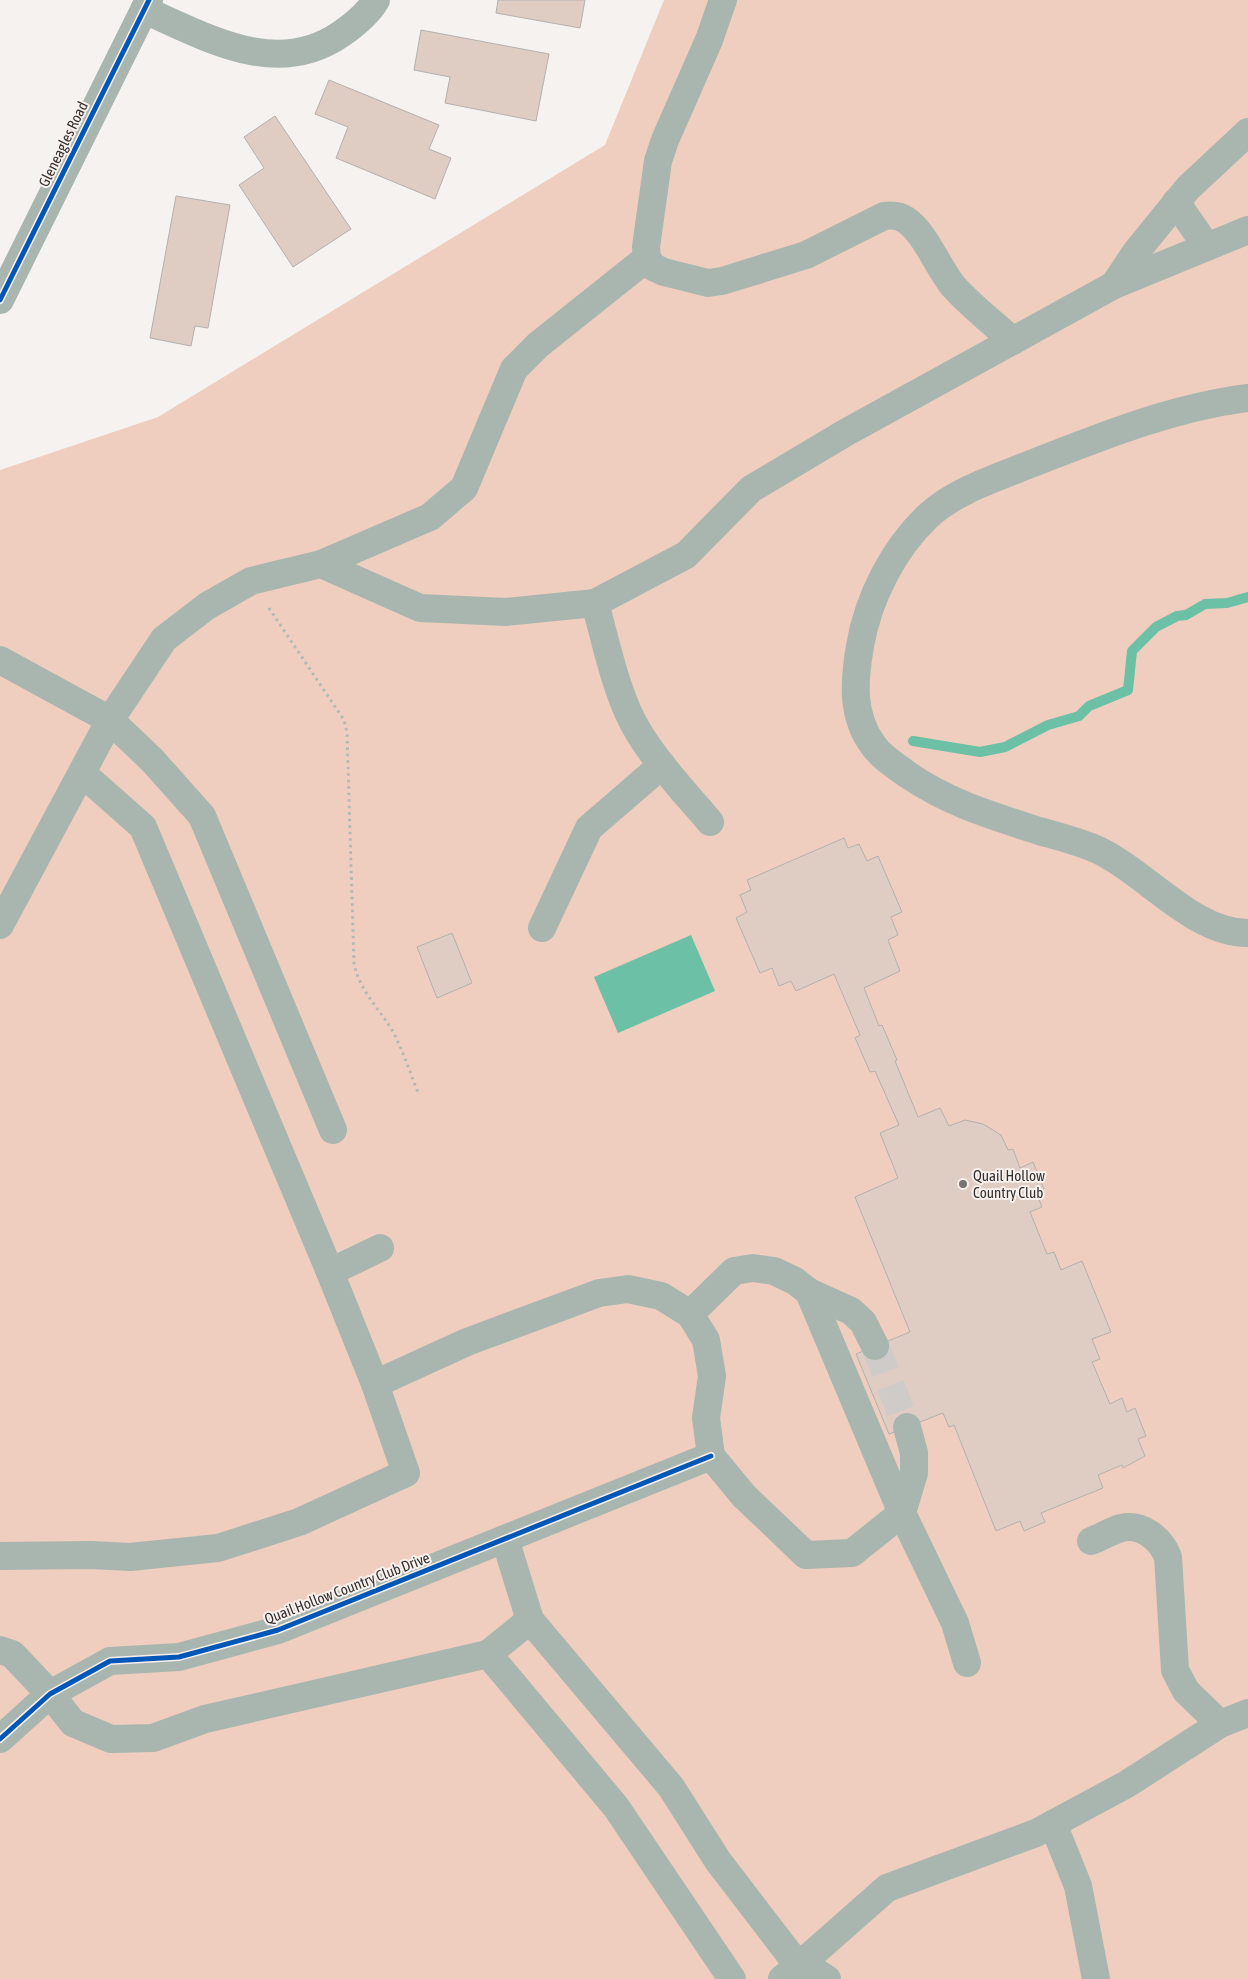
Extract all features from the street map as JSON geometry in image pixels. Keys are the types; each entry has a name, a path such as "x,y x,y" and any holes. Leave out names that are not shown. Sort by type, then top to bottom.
{"street":[{"path":"147,5 226,45 250,52 282,55 297,53 327,44 353,26 376,0"},
{"path":"723,0 709,40 665,140 658,161 646,247 647,258 653,267 664,272 708,283 722,281 806,255 884,216 894,215 905,219 920,232 936,263 954,286 1012,341"},
{"name":"Gleneagles Road","path":"0,300 147,5"},
{"path":"1114,285 1136,252 1188,188 1248,132"},
{"path":"1176,202 1207,247"},
{"path":"321,564 420,608 506,612 595,603 686,555 751,489 845,433 1114,285 1248,230"},
{"path":"0,924 110,720 164,639 207,606 251,581 321,564 430,517 464,488 514,369 538,344 647,258"},
{"path":"1248,398 1178,411 1121,428 967,489 929,515 908,538 898,553 888,569 872,604 862,637 856,673 855,701 862,725 874,746 894,765 922,784 951,801 1102,852 1133,871 1178,907 1208,923 1239,933 1248,933"},
{"path":"595,603 610,660 628,713 662,765 710,822"},
{"path":"0,660 110,720 152,760 202,816 333,1130"},
{"path":"542,928 589,828 662,765"},
{"path":"0,1556 91,1555 130,1557 218,1548 299,1522 406,1474 375,1384 330,1272 143,827 82,773"},
{"path":"330,1272 380,1248"},
{"path":"690,1314 734,1270 753,1268 774,1271 795,1281 809,1292 851,1311 862,1322 875,1346"},
{"path":"375,1384 467,1342 600,1293 628,1288 661,1296 690,1314 706,1340 712,1376 706,1418 710,1456 744,1496 806,1555 852,1553 902,1513 914,1473 914,1453 907,1426"},
{"path":"809,1292 902,1513 955,1624 967,1663"},
{"name":"Quail Hollow Country Club Drive","path":"0,1739 50,1694 110,1661 180,1657 278,1630 710,1456"},
{"path":"1091,1541 1122,1528 1133,1528 1145,1531 1158,1538 1164,1546 1168,1557 1175,1670 1186,1691 1220,1724"},
{"path":"505,1539 530,1620 671,1787 718,1861 790,1955 792,1971"},
{"path":"0,1650 12,1654 50,1694 73,1723 112,1739 153,1738 205,1719 488,1654 530,1620"},
{"path":"488,1654 616,1807 732,1979"},
{"path":"792,1971 887,1888 1036,1833 1127,1784 1220,1724 1248,1713"},
{"path":"1053,1824 1078,1886 1096,1979"},
{"path":"792,1971 827,1979"}],"path":[{"path":"251,581 344,720 347,732 354,963 356,975 361,987 392,1030 419,1095"}],"shaded area":[{"path":"664,0 1248,0 1248,1979 0,1979 0,470 158,417 605,145"},
{"path":"691,935 715,991 618,1033 594,977"}],"building":[{"path":"498,0 585,0 580,28 496,13"},
{"path":"421,30 549,54 536,121 445,103 450,77 414,70"},
{"path":"329,80 439,125 429,149 451,158 435,199 336,158 348,127 315,114"},
{"path":"275,116 351,229 293,267 239,185 264,168 244,137"},
{"path":"176,196 230,205 208,328 195,326 191,346 150,338"},
{"name":"Quail Hollow Country Club","path":"844,838 848,848 859,844 867,861 878,856 902,912 891,917 898,935 888,940 900,971 864,988 879,1026 882,1025 897,1060 895,1061 918,1117 940,1108 949,1126 965,1120 983,1124 1001,1135 1008,1150 1013,1149 1020,1168 1033,1162 1044,1189 1036,1192 1042,1207 1030,1212 1047,1254 1054,1252 1061,1270 1082,1261 1111,1332 1092,1339 1100,1359 1092,1362 1110,1404 1122,1398 1127,1412 1135,1408 1146,1436 1138,1439 1145,1456 1123,1468 1122,1465 1098,1475 1103,1488 1041,1513 1045,1522 1024,1531 1020,1521 996,1531 954,1425 949,1427 943,1413 889,1434 856,1354 910,1332 855,1197 898,1178 880,1133 899,1125 875,1071 870,1072 855,1038 860,1035 834,974 796,991 791,981 779,986 772,968 760,973 736,918 747,912 740,895 751,890 747,880"},
{"path":"452,933 472,983 437,998 417,947"}],"waterway":[{"path":"913,741 980,752 1005,747 1048,725 1079,716 1089,706 1128,690 1132,651 1156,627 1177,616 1186,615 1205,604 1227,603 1248,597"}],"tunnel":[{"path":"875,1346 907,1427"}],"cycle path":[{"path":"0,300 149,0"},
{"path":"0,1739 50,1694 110,1661 179,1657 278,1630 711,1456"}],"place":[{"name":"Quail Hollow Country Club","path":"963,1184"}]}
